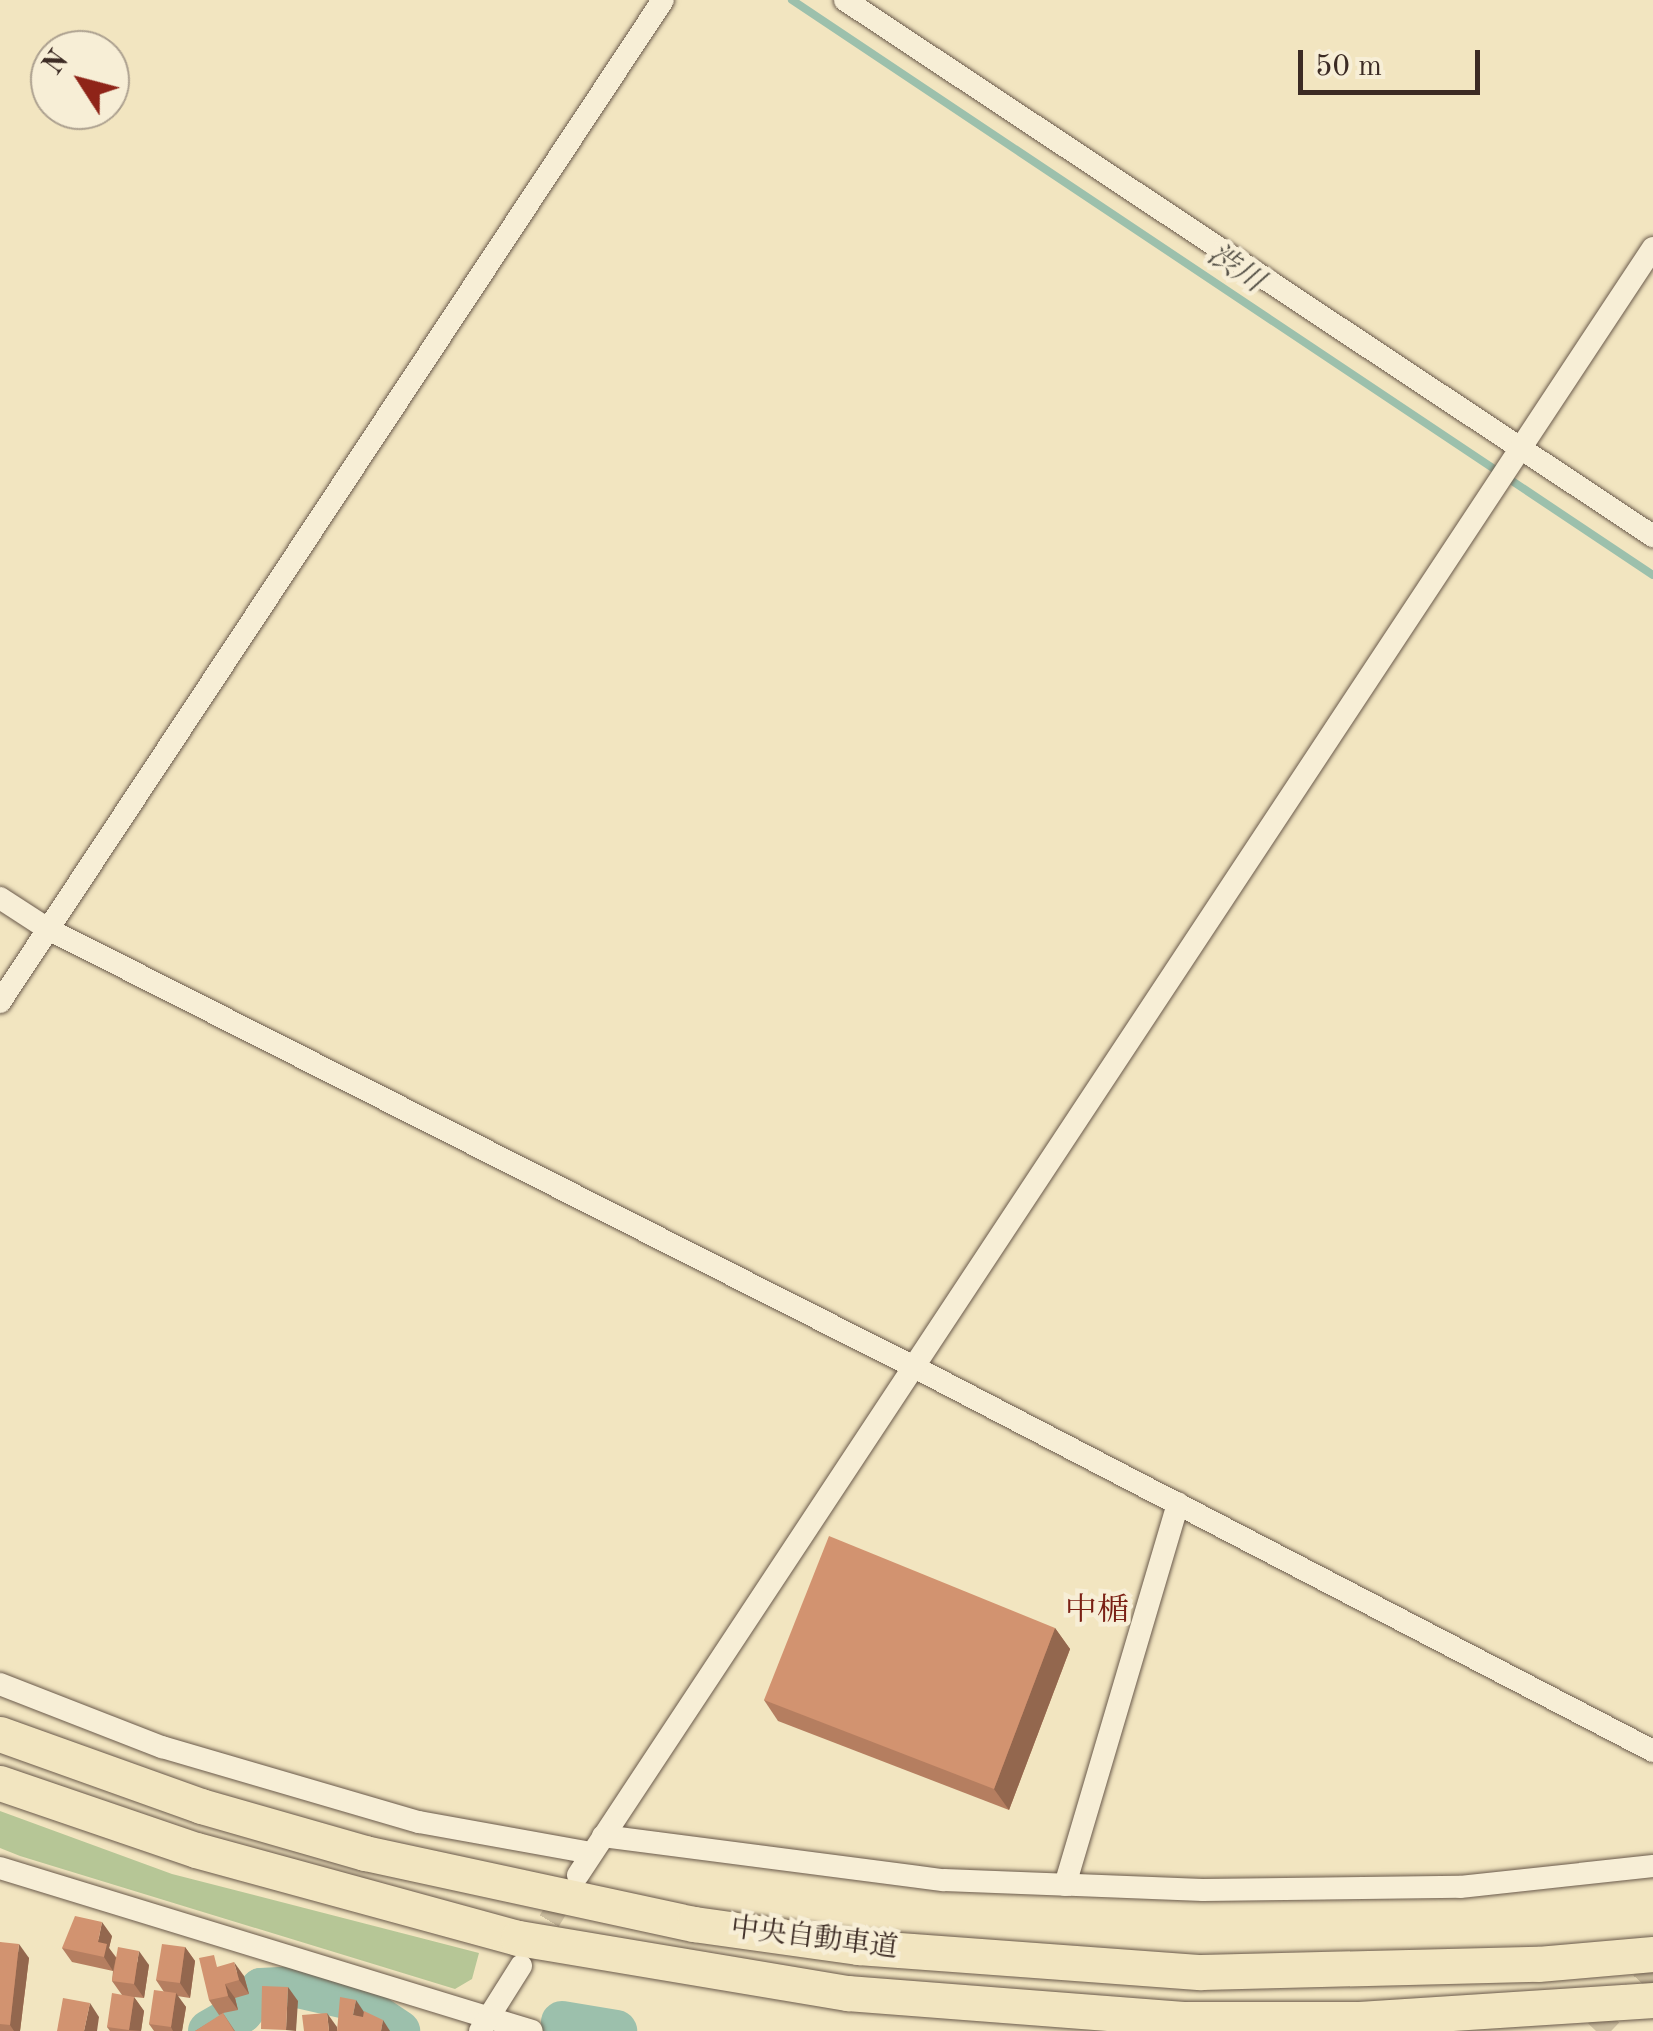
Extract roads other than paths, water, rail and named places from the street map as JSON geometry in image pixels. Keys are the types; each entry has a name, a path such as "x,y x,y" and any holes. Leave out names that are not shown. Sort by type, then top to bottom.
{"highway":[{"name":"中央自動車道","path":"0,1734 201,1806 365,1853 694,1924 858,1947 1201,1972 1538,1964 1653,1954"},
{"name":"中央自動車道","path":"0,1783 196,1850 518,1938 848,1993 1183,2018 1359,2018 1653,2000"}],"street":[{"path":"0,1002 663,0"},
{"path":"845,0 1517,455 1653,536"},
{"path":"578,1876 918,1369 1653,248"},
{"path":"0,898 48,929 1178,1502 1653,1751"},
{"path":"1065,1885 1178,1502"},
{"path":"0,1684 162,1747 419,1822 597,1844 944,1880 1065,1885 1460,1887 1653,1866"},
{"path":"0,1868 484,2026 532,2031"},
{"path":"484,2026 521,1966"}],"waterway":[{"name":"渋川","path":"792,0 1653,575"},
{"path":"209,2031 242,2012 261,1989 298,1987 351,1999 399,2031"},
{"path":"562,2022 616,2031"}],"tunnel":[{"path":"532,1949 570,1887"},
{"path":"1596,2031 1653,1971"}],"district":[{"name":"中楯","path":"1097,1612"}]}
